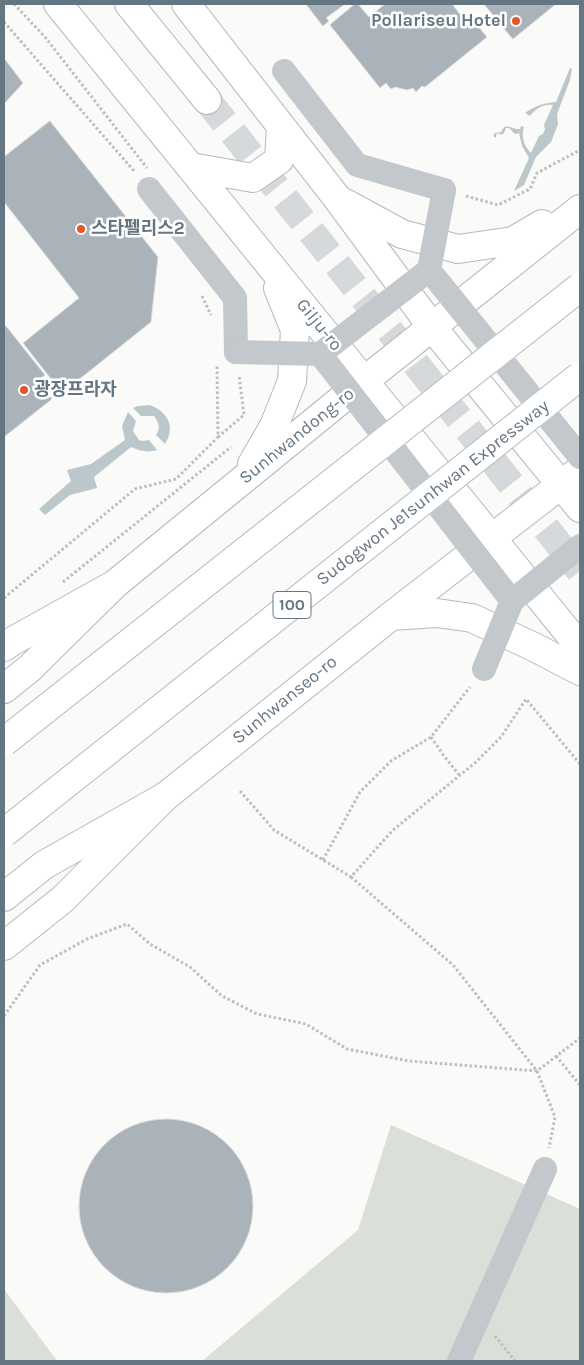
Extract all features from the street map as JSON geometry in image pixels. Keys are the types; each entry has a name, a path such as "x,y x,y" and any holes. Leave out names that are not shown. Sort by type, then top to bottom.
{"main road":[{"name":"Gilju-ro","path":"58,4 580,647"},
{"path":"129,4 207,100"},
{"path":"186,4 337,198 432,327 570,477 580,508"},
{"path":"191,167 253,178 279,160 281,126"},
{"path":"337,198 402,234 458,249 513,241 580,202"},
{"name":"Sunhwandong-ro","path":"4,647 115,584 364,381 580,209"},
{"path":"242,480 274,426 292,381 295,330 265,259"},
{"path":"4,742 580,287"},
{"name":"Sudogwon Je1sunhwan Expressway","path":"4,833 580,376"},
{"name":"Sunhwanseo-ro","path":"4,946 63,899 166,796 391,616 570,477"},
{"path":"4,689 30,668 115,584"},
{"path":"391,616 437,613 472,618 580,671"},
{"path":"4,897 44,865 166,796"}],"street":[{"path":"150,180 235,298 227,358 320,354 429,270 444,190 358,165 284,70"},
{"path":"429,270 580,457"},
{"path":"320,354 512,601"},
{"path":"484,669 512,601 580,546"},
{"path":"459,1361 546,1169"}],"path":[{"path":"14,4 45,37 150,180"},
{"path":"4,22 150,180"},
{"path":"444,190 498,205 530,189 537,173 580,150"},
{"path":"200,292 212,317"},
{"path":"4,598 135,489 176,479 218,437 244,415 227,358"},
{"path":"218,437 227,358"},
{"path":"57,587 231,447"},
{"path":"323,860 360,792 391,761 431,738 484,669"},
{"path":"351,878 392,831 460,776 501,737 526,699 580,764"},
{"path":"431,738 460,776"},
{"path":"240,791 274,830 351,878 453,965 537,1071 555,1117 546,1169"},
{"path":"4,1016 40,965 87,938 127,924 150,944 190,967 222,996 257,1014 306,1024 347,1049 409,1061 537,1071 580,1038"},
{"path":"556,1056 580,1085"},
{"path":"480,1316 515,1361"}],"shaded area":[{"path":"570,68 572,69 570,80 557,114 558,124 551,142 536,157 524,185 514,191 529,158 522,146 519,133 515,134 509,128 506,128 501,135 498,133 496,138 493,136 495,133 501,132 504,127 520,129 521,126 524,127 524,141 531,153 539,136 543,134 544,125 553,105 546,105 530,116 525,113 539,105 556,102"},
{"path":"150,405 166,416 170,426 170,432 165,444 156,435 159,426 154,416 141,416 133,408"},
{"path":"128,412 136,421 133,431 139,440 149,440 157,450 144,451 131,447 94,477 97,488 70,495 45,515 39,509 71,481 67,470 91,464 125,440 122,426"},
{"path":"391,1125 580,1209 580,1361 202,1361 358,1230"},
{"path":"4,1289 57,1361 4,1361"}],"building":[{"path":"306,4 345,4 326,18 329,21 323,26"},
{"path":"355,4 358,4 369,17 385,4 452,4 462,17 467,13 487,37 425,87 422,86 416,92 413,88 407,90 395,87 391,89 386,83 380,88 330,25"},
{"name":"Pollariseu Hotel","path":"484,4 556,4 513,39"},
{"path":"4,58 23,83 4,104"},
{"name":"스타펠리스2","path":"50,121 158,257 151,322 62,393 23,343 79,298 4,202 4,157"},
{"name":"광장프라자","path":"4,326 6,326 45,375 37,381 52,399 4,437"},
{"path":"166,1119 183,1121 207,1129 233,1151 243,1165 249,1181 253,1206 251,1223 243,1247 221,1273 207,1283 191,1289 166,1293 149,1291 125,1283 99,1261 89,1247 83,1231 79,1206 81,1189 89,1165 111,1139 125,1129 141,1123"}],"tunnel":[{"path":"207,100 580,571"}],"place":[{"name":"Pollariseu Hotel","path":"516,21"},
{"name":"스타펠리스2","path":"81,229"},
{"name":"광장프라자","path":"24,390"}]}
